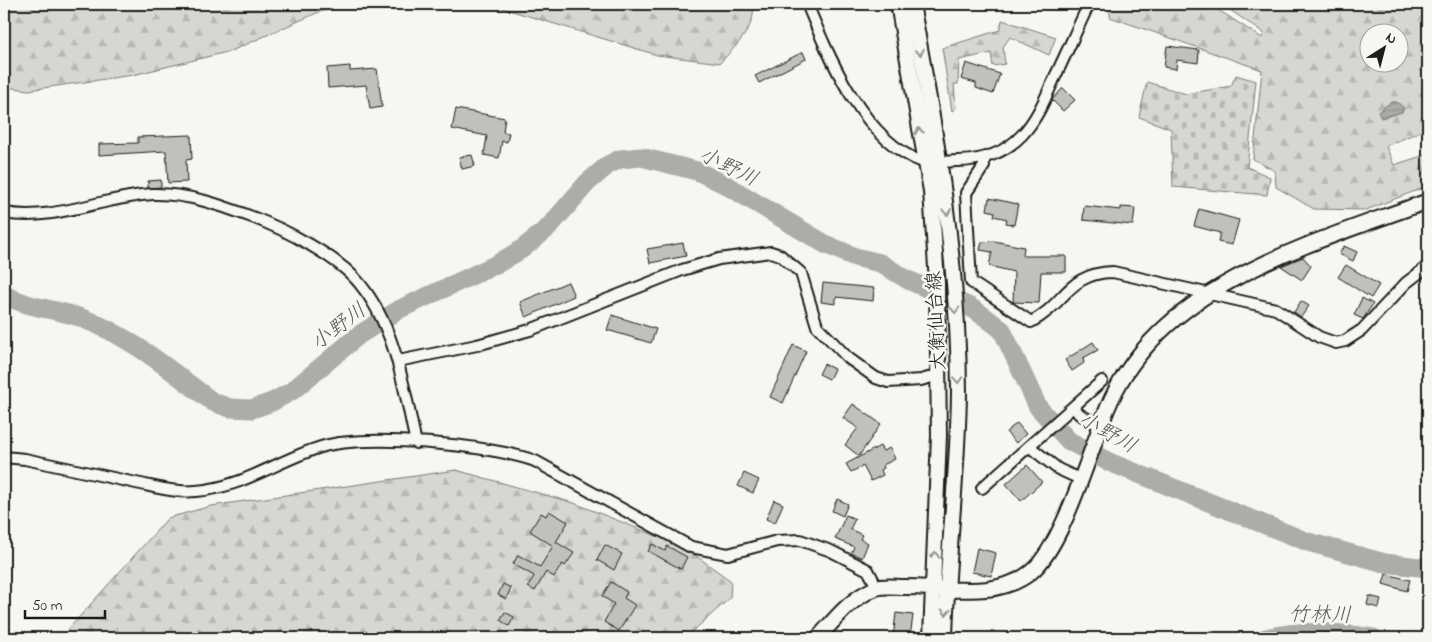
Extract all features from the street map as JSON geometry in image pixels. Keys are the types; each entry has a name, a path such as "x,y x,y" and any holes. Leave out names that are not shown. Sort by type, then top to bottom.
{"main road":[{"name":"大衡仙台線","path":"898,4 930,191 938,283 941,587 945,638"},
{"name":"大衡仙台線","path":"912,4 941,162 954,289 959,391 957,462 941,587 931,638"},
{"path":"818,638 849,604 877,587 990,589 1012,585 1031,572 1045,559 1057,537 1109,404 1127,372 1172,320 1206,295 1277,256 1428,201"}],"street":[{"path":"807,4 832,65 870,122 885,139 901,151 925,162 984,158 1005,150 1022,135 1036,118 1089,4"},
{"path":"984,158 984,166 966,193 971,282 1031,322 1044,315 1080,279 1099,273 1131,276 1276,310 1319,337 1336,343 1345,341 1362,330 1406,283 1428,266"},
{"path":"4,213 42,215 151,194 193,198 278,227 301,240 354,277 375,307 398,361 416,443"},
{"path":"398,361 470,347 530,330 682,270 719,259 771,252 780,255 801,273 817,326 848,358 876,378 888,382 921,380 939,375"},
{"path":"982,488 1102,382"},
{"path":"1074,407 1079,414 1098,430"},
{"path":"4,457 25,458 163,488 194,492 237,483 308,452 334,443 350,441 416,443 477,448 527,458 677,541 703,551 728,554 777,541 793,539 813,544 868,570 877,587"},
{"path":"1033,444 1058,469 1082,474"}],"green space":[{"path":"4,4 357,4 319,12 231,51 133,75 29,90 4,87"},
{"path":"489,4 753,4 753,13 748,29 732,51 720,63 657,55"},
{"path":"1110,4 1209,4 1262,38 1264,33 1221,4 1428,4 1428,128 1386,146 1394,165 1428,154 1428,186 1366,210 1314,209 1276,187 1275,171 1253,159 1262,70 1110,17"},
{"path":"1002,20 1056,37 1049,55 1010,37 1003,47 1005,64 993,66 991,53 959,60 958,84 954,84 956,108 952,111 942,48 1000,30"},
{"path":"1236,75 1256,81 1247,167 1270,177 1267,195 1173,187 1171,129 1139,117 1147,82 1186,94 1231,86"},
{"path":"456,470 574,503 684,547 731,581 730,598 685,638 58,638 64,634 168,518 211,506"}],"shaded area":[{"path":"1391,102 1397,102 1404,108 1402,112 1381,118 1378,112"}],"building":[{"path":"1167,46 1199,50 1198,63 1177,60 1176,69 1164,67"},
{"path":"803,52 806,59 759,83 755,76"},
{"path":"966,63 1000,74 993,94 976,88 976,83 961,79"},
{"path":"350,66 350,71 377,69 382,107 370,109 366,85 328,88 327,68"},
{"path":"1063,88 1075,100 1063,111 1052,100"},
{"path":"456,109 505,118 503,132 509,133 507,142 502,141 499,158 484,155 487,136 452,129"},
{"path":"191,135 192,159 186,160 187,182 168,183 166,151 99,155 99,144 138,143 138,137"},
{"path":"472,155 475,166 462,169 459,157"},
{"path":"161,180 161,187 148,188 148,181"},
{"path":"989,198 1018,204 1014,225 1006,223 1007,219 994,216 995,212 987,210"},
{"path":"1084,206 1121,210 1121,207 1135,208 1133,225 1083,220"},
{"path":"1199,209 1239,220 1232,245 1218,242 1220,233 1194,226"},
{"path":"994,241 1024,247 1023,256 1066,256 1066,272 1041,272 1039,303 1013,302 1014,272 989,266 992,252 980,250 982,242"},
{"path":"683,243 686,256 650,263 647,249"},
{"path":"1344,246 1357,252 1353,261 1339,254"},
{"path":"1303,257 1311,266 1302,280 1281,266"},
{"path":"1346,265 1379,285 1371,298 1338,277"},
{"path":"568,282 574,296 526,317 520,302"},
{"path":"823,283 874,288 873,301 836,297 836,304 821,302"},
{"path":"1362,298 1373,304 1363,319 1354,315"},
{"path":"1301,301 1309,306 1301,317 1294,312"},
{"path":"612,315 656,329 651,343 607,330"},
{"path":"1093,342 1098,350 1083,358 1084,363 1072,371 1065,360"},
{"path":"793,345 806,351 783,403 770,397"},
{"path":"824,364 834,369 829,379 819,374"},
{"path":"853,404 881,424 859,456 845,445 858,428 843,418"},
{"path":"1017,423 1026,434 1016,443 1006,432"},
{"path":"880,446 883,451 890,448 895,459 883,465 884,468 881,470 883,475 871,481 863,466 851,472 846,464"},
{"path":"1027,465 1042,482 1021,501 1006,484"},
{"path":"744,473 759,480 753,493 738,486"},
{"path":"837,499 848,504 843,516 832,511"},
{"path":"774,500 783,504 775,523 766,519"},
{"path":"549,511 568,522 556,542 574,553 565,566 562,564 554,577 546,572 535,591 528,587 534,576 513,564 518,555 540,567 553,546 530,531 541,513 546,516"},
{"path":"846,515 855,519 850,529 862,535 860,539 868,543 862,558 851,553 854,547 835,539"},
{"path":"652,544 665,551 667,546 687,557 681,569 648,551"},
{"path":"605,545 622,554 614,570 597,560"},
{"path":"977,548 996,553 991,576 972,572"},
{"path":"1386,574 1410,580 1407,591 1383,584"},
{"path":"611,582 627,592 624,598 635,605 619,631 604,622 614,604 602,596"},
{"path":"503,584 511,588 506,599 498,595"},
{"path":"1369,596 1381,599 1379,608 1367,605"},
{"path":"505,612 514,617 509,626 500,620"},
{"path":"896,613 913,615 910,638 893,638"}],"waterway":[{"name":"小野川","path":"4,294 24,303 74,315 102,327 135,345 213,402 230,408 252,409 272,402 292,391 359,335 400,309 497,264 522,249 548,228 587,183 608,165 620,159 641,157 697,171 726,185 825,244 855,257 880,263 908,280 970,307 1002,330 1038,407 1069,441 1109,462 1308,542 1385,563 1428,568"},
{"name":"竹林川","path":"1266,638 1306,632 1347,634 1374,638"}]}
